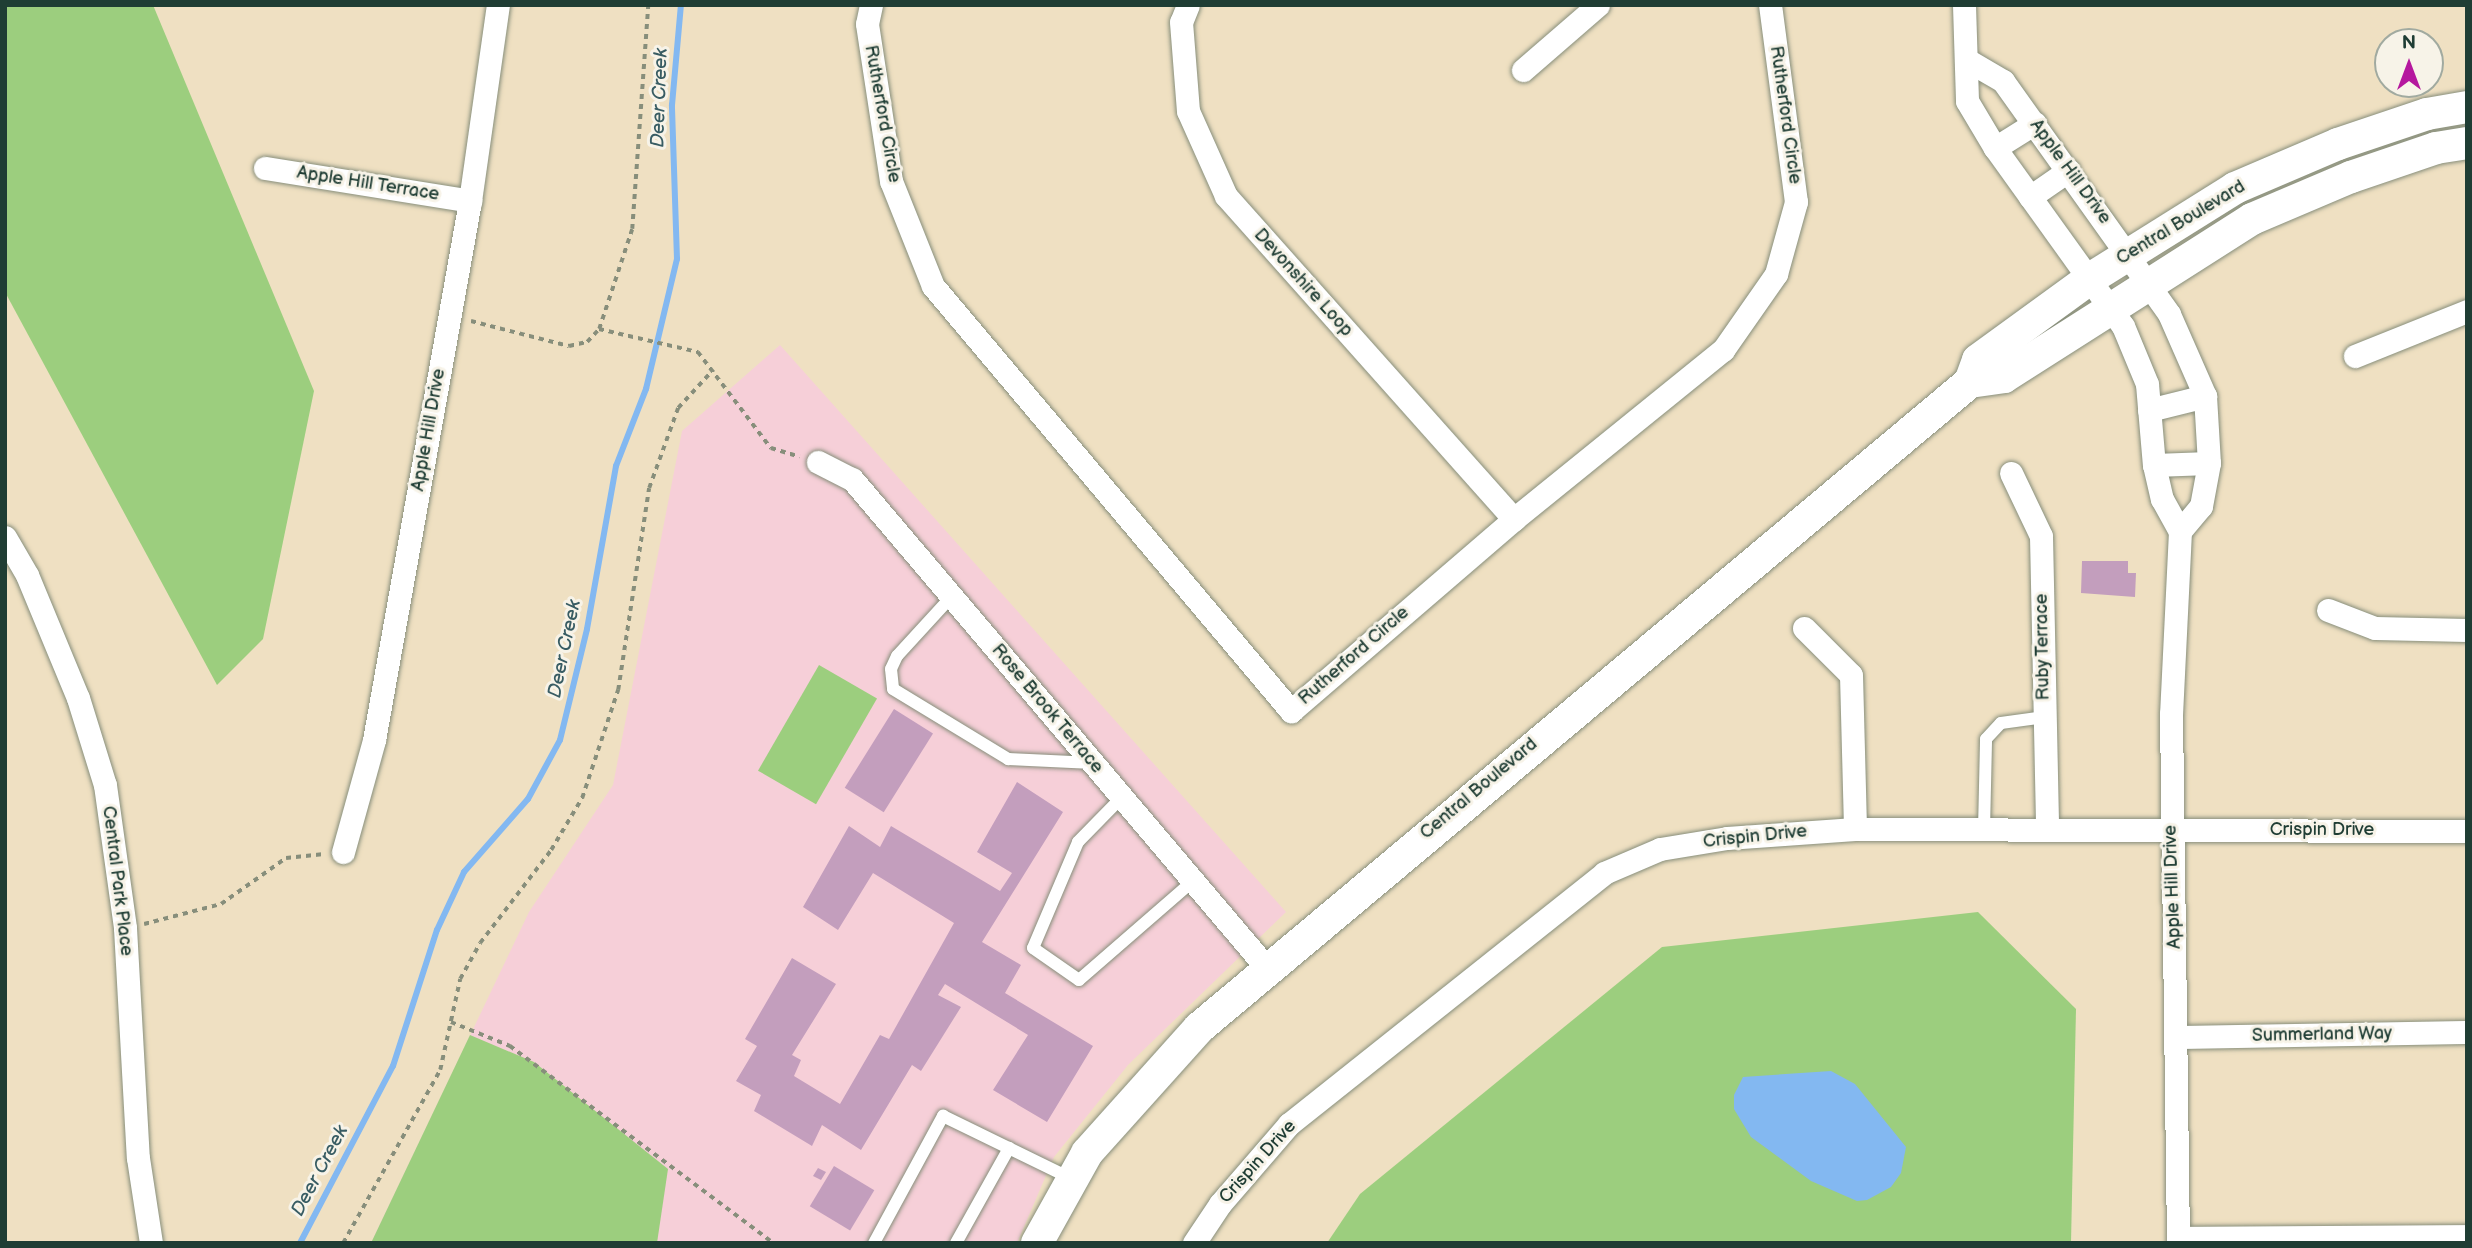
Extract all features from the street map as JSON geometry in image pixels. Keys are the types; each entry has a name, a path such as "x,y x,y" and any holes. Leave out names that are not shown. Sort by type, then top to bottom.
{"street":[{"name":"Apple Hill Drive","path":"343,852 374,740 470,201 498,5"},
{"name":"Rutherford Circle","path":"871,5 867,24 891,181 933,286 1291,711 1514,519 1723,350 1776,274 1797,202 1770,5"},
{"name":"Devonshire Loop","path":"1188,5 1181,22 1188,111 1226,196 1514,519"},
{"path":"1523,70 1598,5"},
{"path":"1964,5 1967,101 1994,148 2108,310 2123,326 2147,384 2154,465 2162,499 2180,531"},
{"name":"Apple Hill Drive","path":"1967,60 2003,81 2129,253 2169,314 2205,396 2209,463 2201,506 2180,531 2171,714 2171,828 2178,1037 2178,1240"},
{"name":"Central Boulevard","path":"1037,1243 1087,1153 1199,1028 1266,967 1970,382 1978,360 2088,280 2235,188 2338,144 2427,114 2467,107"},
{"path":"1994,148 2035,123"},
{"name":"Central Boulevard","path":"1970,382 2004,377 2252,219 2351,177 2436,148 2467,143"},
{"name":"Apple Hill Terrace","path":"265,168 470,201"},
{"path":"2030,197 2069,170"},
{"path":"2355,356 2467,312"},
{"path":"2149,410 2205,396"},
{"name":"Rose Brook Terrace","path":"818,462 852,479 1266,967"},
{"path":"2154,465 2209,463"},
{"name":"Ruby Terrace","path":"2011,472 2040,536 2047,828"},
{"name":"Central Park Place","path":"5,537 27,575 78,698 105,785 125,928 138,1158 150,1243"},
{"path":"2328,610 2375,628 2467,630"},
{"path":"1804,628 1851,675 1855,828"},
{"name":"Crispin Drive","path":"1194,1243 1220,1204 1289,1124 1604,873 1660,849 1727,838 1855,828 2467,831"},
{"name":"Summerland Way","path":"2178,1037 2467,1032"},
{"path":"2178,1240 2467,1236"}],"lane":[{"path":"952,596 897,656 891,669 893,689 1008,759 1093,763"},
{"path":"1984,830 1986,739 2001,723 2045,717"},
{"path":"1122,797 1078,842 1033,948 1079,980 1193,881"},
{"path":"874,1243 943,1116 1073,1179"},
{"path":"956,1243 1009,1148"}],"path":[{"path":"450,316 569,346 587,342 599,329 632,229 648,5"},
{"path":"599,329 692,349 713,370 771,448 818,462"},
{"path":"342,1243 440,1070 460,979 480,943 551,850 582,798 618,690 649,488 678,408 713,370"},
{"path":"125,928 221,904 286,858 343,852"},
{"path":"451,1022 510,1046 774,1243"}],"shaded area":[{"path":"780,345 1286,912 1128,1065 1054,1157 1017,1243 371,1243 529,912 613,785 682,431"}],"green space":[{"path":"5,5 153,5 314,391 263,639 217,685 5,292"},
{"path":"819,665 877,698 816,804 758,771"},
{"path":"1978,912 2076,1009 2071,1243 1327,1243 1360,1194 1662,947"},
{"path":"470,1035 534,1062 668,1169 657,1243 371,1243"}],"water":[{"path":"1831,1071 1855,1084 1906,1147 1901,1173 1891,1187 1867,1200 1857,1201 1811,1181 1751,1137 1734,1109 1734,1095 1743,1077"}],"building":[{"path":"2082,561 2128,561 2128,573 2136,573 2135,597 2081,593"},
{"path":"894,709 933,733 884,812 845,788"},
{"path":"1017,782 1063,812 982,942 1021,965 1005,993 1093,1046 1047,1122 993,1090 1028,1035 945,984 938,995 961,1007 921,1071 912,1065 861,1150 822,1125 812,1146 754,1111 761,1095 736,1081 757,1046 745,1039 792,958 836,984 792,1055 801,1060 794,1076 840,1104 880,1035 889,1039 954,923 873,873 838,930 803,907 849,826 880,847 891,826 1000,891 1012,873 977,852"},
{"path":"834,1166 874,1190 850,1230 810,1206"},
{"path":"818,1168 826,1172 821,1180 813,1176"}],"waterway":[{"name":"Deer Creek","path":"300,1243 393,1066 437,930 464,872 528,799 560,740 587,629 616,466 646,389 677,259 672,105 681,5"}]}
